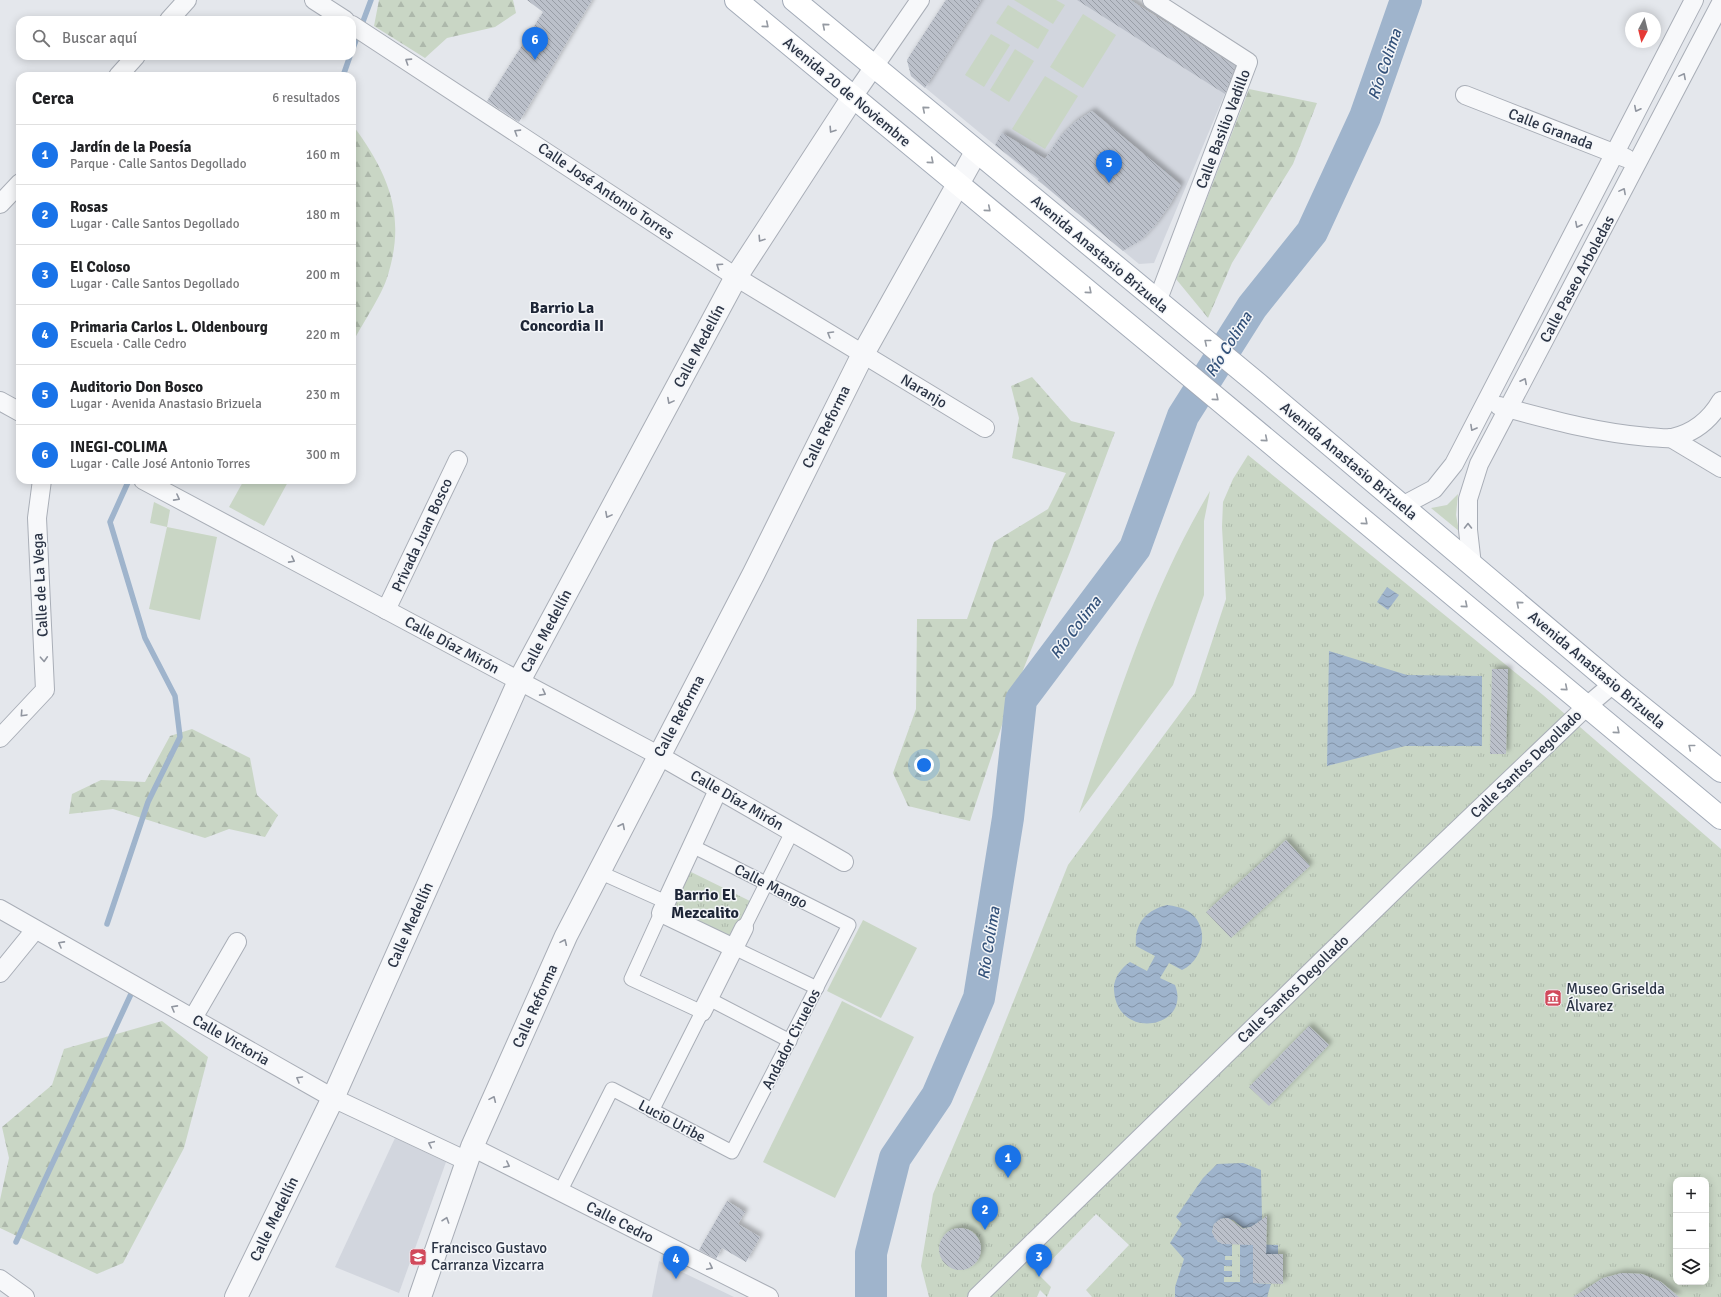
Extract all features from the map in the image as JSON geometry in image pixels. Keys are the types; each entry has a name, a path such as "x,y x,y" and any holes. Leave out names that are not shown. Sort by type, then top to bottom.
{"main road":[{"name":"Avenida 20 de Noviembre","path":"736,0 958,184"},
{"path":"794,0 976,152"},
{"name":"Avenida Anastasio Brizuela","path":"976,152 1258,384 1613,684 1721,771"},
{"path":"958,184 1721,818"}],"street":[{"path":"173,16 187,0"},
{"path":"314,0 339,16"},
{"name":"Calle Medellín","path":"236,1297 333,1098 519,681 736,277 853,97 920,0"},
{"name":"Calle Basilio Vadillo","path":"1152,0 1248,62 1164,308"},
{"path":"1693,0 1720,8"},
{"name":"Calle Paseo Arboledas","path":"1402,506 1434,488 1448,474 1487,402 1693,0"},
{"name":"Calle Paseo Arboledas","path":"1472,565 1468,530 1468,499 1479,464 1720,8"},
{"name":"Calle José Antonio Torres","path":"356,27 736,277 863,354"},
{"path":"122,72 132,60"},
{"name":"Calle Granada","path":"1465,95 1637,163"},
{"name":"Calle Reforma","path":"420,1297 469,1154 566,936 658,755 754,573 863,354 976,152"},
{"path":"0,204 16,187"},
{"path":"1590,202 1611,212"},
{"name":"Naranjo","path":"863,354 985,428"},
{"path":"0,401 16,410"},
{"path":"1487,402 1547,419 1622,435 1671,438 1699,427 1714,412 1721,401"},
{"path":"1671,438 1721,468"},
{"name":"Privada Juan Bosco","path":"386,610 458,460"},
{"name":"Calle de La Vega","path":"0,738 45,690 37,518 41,484"},
{"name":"Calle Díaz Mirón","path":"150,484 658,755 844,862"},
{"name":"Calle Santos Degollado","path":"977,1297 1408,877 1587,706 1613,684"},
{"path":"718,790 631,979 705,1005 790,1041"},
{"path":"652,1111 792,832"},
{"name":"Calle Mango","path":"692,846 850,925"},
{"path":"599,872 734,948 817,988"},
{"name":"Calle Victoria","path":"0,910 333,1098 469,1154"},
{"name":"Andador Ciruelos","path":"732,1152 850,925"},
{"path":"0,973 35,930"},
{"path":"193,1018 237,942"},
{"name":"Lucio Uribe","path":"560,1192 612,1089 732,1152"},
{"name":"Calle Cedro","path":"469,1154 560,1192 769,1297"},
{"path":"0,1279 25,1297"}],"shaded area":[{"path":"946,0 1130,0 1236,67 1154,263 1139,264 911,76 907,60"},
{"path":"395,1138 446,1162 399,1293 335,1267"},
{"path":"659,1261 734,1297 652,1297"}],"green space":[{"path":"379,0 513,0 516,13 495,27 447,38 425,58 374,26"},
{"path":"1014,0 1056,0 1065,5 1053,24"},
{"path":"1008,5 1049,30 1038,49 996,23"},
{"path":"1083,14 1116,35 1083,88 1050,67"},
{"path":"991,34 1010,45 984,87 965,75"},
{"path":"1015,49 1034,61 1009,102 990,90"},
{"path":"1045,76 1078,96 1045,149 1012,129"},
{"path":"1249,89 1317,103 1293,164 1232,263 1208,318 1176,279"},
{"path":"356,130 376,160 385,178 391,196 394,215 395,235 393,256 387,278 356,336"},
{"path":"1032,377 1071,421 1115,432 1070,552 1006,713 970,821 908,806 893,773 916,709 917,619 967,619 994,542 1048,509 1066,473 1012,458 1019,418 1011,386"},
{"path":"1248,455 1543,695 1721,849 1721,1297 1092,1297 1086,1290 1129,1245 1096,1214 1038,1274 1051,1287 1047,1297 1040,1290 1037,1297 929,1297 921,1266 933,1194 988,1065 1068,865 1195,693 1226,599 1222,527 1223,502 1233,479"},
{"path":"242,484 287,484 264,526 229,507"},
{"path":"1210,491 1204,521 1204,595 1173,685 1079,813 1121,689 1152,608 1169,568"},
{"path":"1458,494 1456,515 1459,531 1431,508 1447,505"},
{"path":"154,502 170,510 167,527 150,523"},
{"path":"167,527 217,537 200,620 149,609"},
{"path":"192,729 250,758 257,795 278,815 265,837 229,829 205,838 113,809 69,814 72,794 101,780 145,782 170,736"},
{"path":"687,870 752,902 733,942 668,910"},
{"path":"863,920 917,948 881,1018 827,991"},
{"path":"842,1001 914,1037 835,1198 763,1162"},
{"path":"162,1021 208,1057 184,1148 123,1263 97,1274 0,1228 0,1200 9,1158 2,1127 52,1085 64,1049"}],"water":[{"path":"1387,587 1399,595 1388,610 1377,602"},
{"path":"1329,651 1407,675 1482,676 1482,746 1405,746 1327,766"},
{"path":"1167,905 1188,911 1195,917 1200,925 1202,942 1196,958 1190,965 1182,970 1169,963 1160,978 1175,985 1177,1000 1173,1011 1164,1019 1152,1023 1139,1023 1127,1017 1118,1006 1114,986 1116,978 1124,967 1130,962 1147,971 1155,956 1136,946 1137,931 1139,925 1147,914"},
{"path":"1243,1163 1261,1170 1262,1221 1251,1227 1243,1228 1233,1220 1224,1218 1214,1224 1212,1232 1218,1242 1232,1244 1232,1256 1225,1256 1225,1260 1232,1260 1232,1266 1224,1266 1224,1271 1232,1271 1232,1277 1224,1277 1224,1282 1240,1282 1240,1244 1278,1245 1278,1254 1253,1254 1253,1283 1271,1284 1267,1297 1175,1297 1175,1287 1184,1259 1170,1243 1182,1224 1176,1217 1203,1178 1217,1164"}],"building":[{"path":"527,0 592,0 519,122 487,101 543,12"},
{"path":"946,0 981,0 925,88 911,76 907,60"},
{"path":"1077,0 1130,0 1235,66 1225,94"},
{"path":"1092,111 1181,185 1169,206 1155,225 1141,240 1123,251 1038,180 1039,179 995,145 1002,133 1045,159 1060,137 1074,123"},
{"path":"1492,669 1508,669 1506,754 1490,754"},
{"path":"1286,840 1310,866 1231,938 1206,912"},
{"path":"1309,1026 1329,1045 1269,1106 1249,1087"},
{"path":"727,1201 745,1212 738,1224 760,1237 746,1262 722,1248 716,1259 699,1250"},
{"path":"1267,1216 1266,1254 1283,1254 1283,1284 1253,1283 1253,1245 1222,1244 1215,1239 1212,1232 1214,1224 1220,1219 1228,1218 1243,1229 1251,1227"},
{"path":"960,1228 975,1234 981,1249 975,1264 960,1270 945,1264 939,1249 945,1234"},
{"path":"1622,1273 1642,1274 1661,1282 1679,1297 1573,1297 1603,1278"}],"waterway":[{"path":"356,40 371,0"},
{"name":"Río Colima","path":"871,1297 871,1253 895,1158 937,1096 979,998 1008,818 1021,700 1135,548 1183,416 1252,307 1312,232 1365,117 1406,0"},
{"path":"344,72 349,60"},
{"path":"107,924 148,802 180,737 175,696 145,638 110,522 127,484"},
{"path":"16,1242 131,994"}],"place":[{"name":"INEGI-COLIMA","path":"535,60"},
{"name":"Auditorio Don Bosco","path":"1109,183"},
{"name":"Museo Griselda Álvarez","path":"1553,998"},
{"name":"Jardín de la Poesía","path":"1008,1178"},
{"name":"Rosas","path":"985,1230"},
{"name":"Francisco Gustavo Carranza Vizcarra","path":"418,1257"},
{"name":"El Coloso","path":"1039,1277"},
{"name":"Primaria Carlos L. Oldenbourg","path":"676,1279"}],"district":[{"name":"Barrio La Concordia II","path":"562,316"},
{"name":"Barrio El Mezcalito","path":"705,903"}]}
